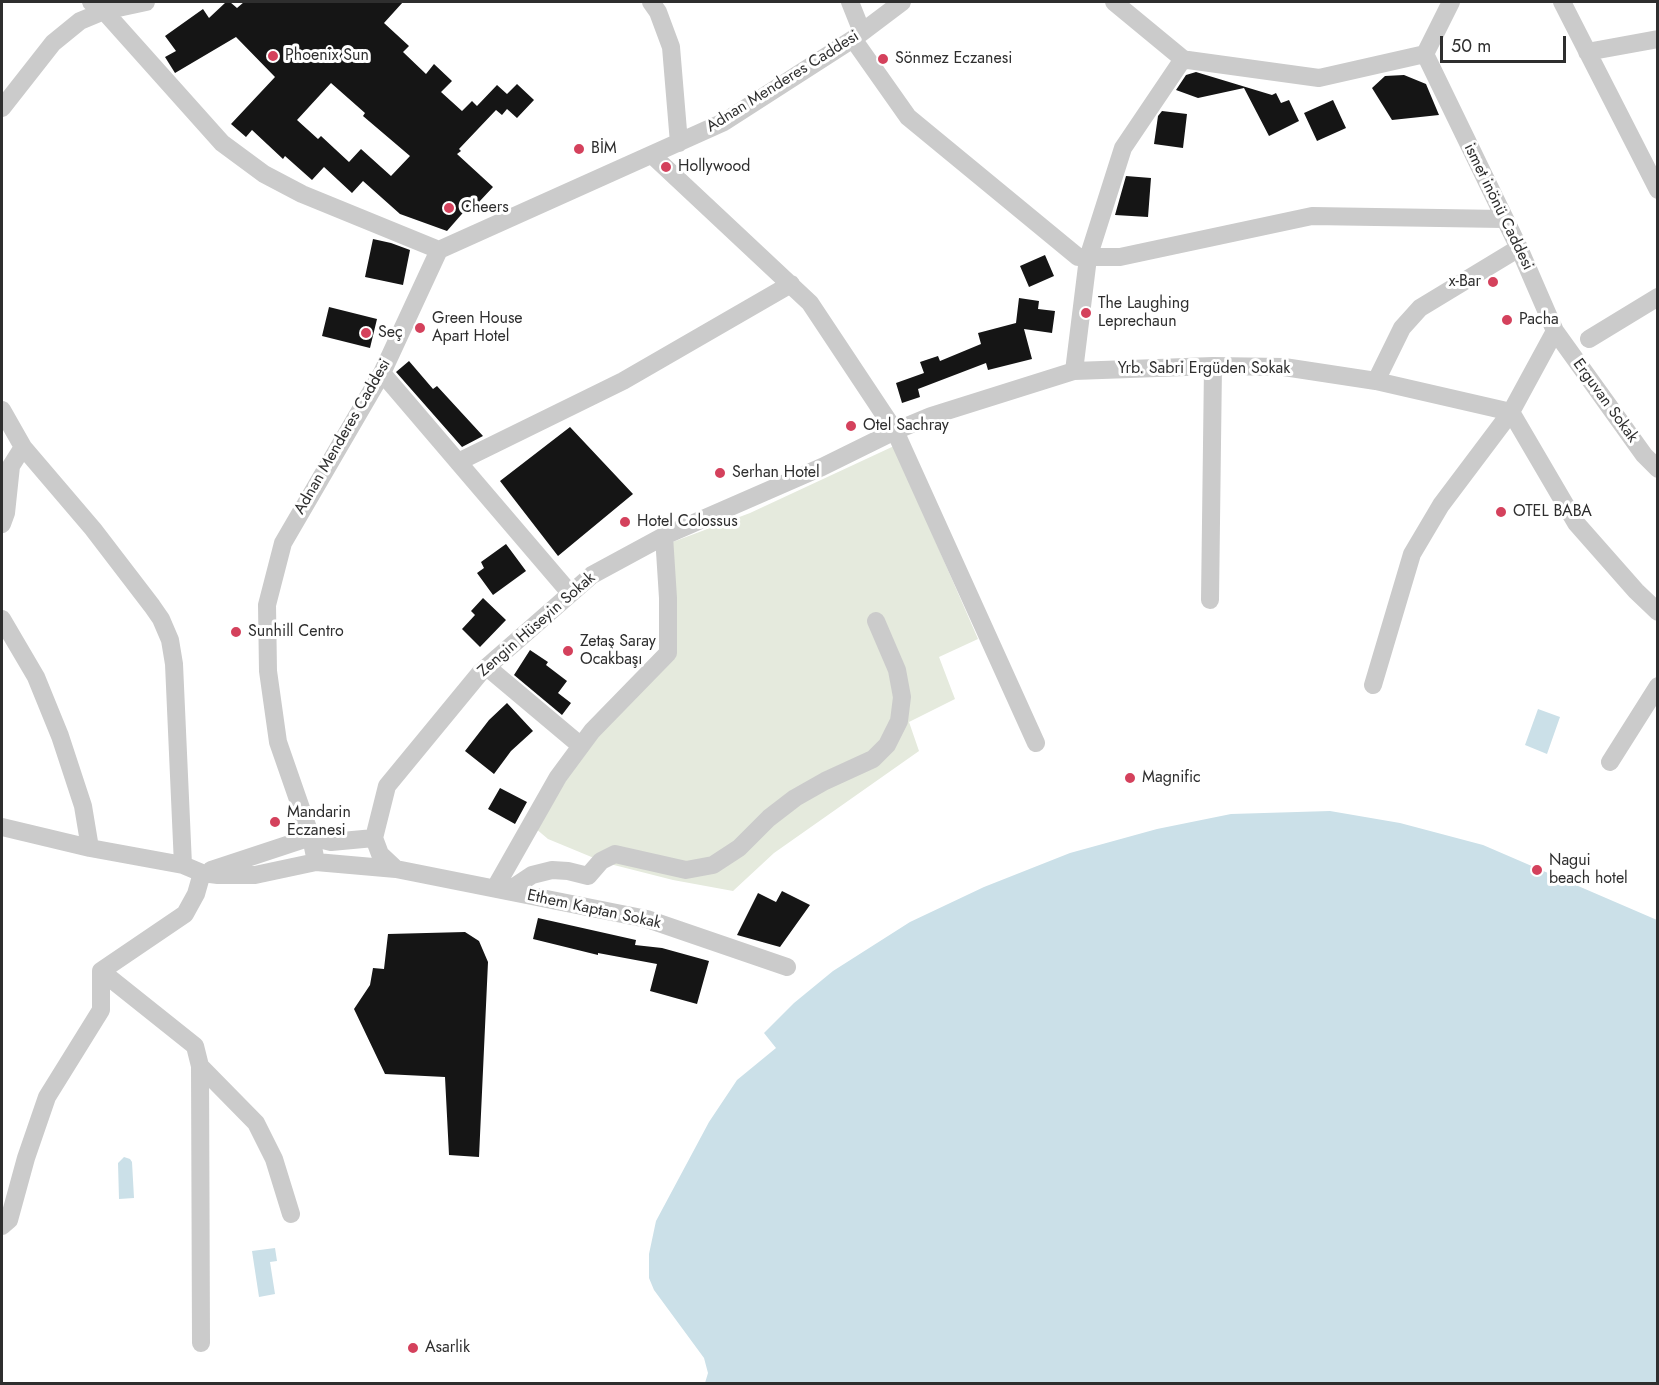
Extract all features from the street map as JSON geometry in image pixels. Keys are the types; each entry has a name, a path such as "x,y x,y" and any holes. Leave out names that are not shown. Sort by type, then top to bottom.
{"street":[{"path":"2,108 53,43 98,6 146,2"},
{"path":"651,2 658,12 671,48 679,143"},
{"path":"850,2 858,35 908,117 1078,257 1120,257 1312,216 1503,219"},
{"name":"Adnan Menderes Caddesi","path":"316,862 311,837 278,742 268,671 267,606 283,543 382,373 439,250 724,122 858,35 903,2"},
{"path":"1114,2 1184,59 1319,78 1425,54 1451,2"},
{"path":"1562,2 1587,52 1650,162 1658,190"},
{"path":"98,6 222,144 264,174 302,194 439,250"},
{"path":"1587,52 1658,39"},
{"name":"ismet inönü Caddesi","path":"1425,54 1519,248 1555,331"},
{"path":"1074,371 1088,258 1123,148 1184,59"},
{"path":"652,155 810,303 895,431 1036,743"},
{"path":"1376,381 1402,328 1420,308 1519,248"},
{"path":"458,462 623,381 790,284"},
{"path":"1589,339 1658,297"},
{"path":"1373,685 1412,554 1441,505 1511,412 1555,331"},
{"name":"Erguvan Sokak","path":"1555,331 1644,455 1658,470"},
{"path":"1210,600 1213,366"},
{"name":"Yrb. Sabri Ergüden Sokak","path":"1074,371 1213,366 1284,367 1376,381 1511,412"},
{"name":"Zengin Hüseyin Sokak","path":"374,838 387,786 487,667 592,575 664,537 822,467 895,431 931,416 1074,371"},
{"path":"382,373 570,593"},
{"path":"2,410 23,447 93,529 152,606 161,619 170,640 174,664 183,866"},
{"path":"1511,412 1576,523 1636,591 1658,612"},
{"path":"2,524 6,513 11,466 23,447"},
{"path":"502,889 558,777 599,723 668,653 668,598 664,537"},
{"path":"2,619 36,677 60,736 83,806 90,848"},
{"path":"502,889 532,875 552,870 588,876 601,861 615,854 686,870 713,865 739,848 769,818 795,798 873,759 887,745 899,721 902,697 897,670 876,621"},
{"path":"487,667 581,746"},
{"path":"1610,762 1658,686"},
{"path":"2,827 90,848 183,866 202,873 311,837 331,842 374,838 380,854 396,869"},
{"name":"Ethem Kaptan Sokak","path":"202,873 255,875 316,862 396,869 647,920 787,967"},
{"path":"101,971 185,914 196,894 202,873"},
{"path":"101,971 195,1046 200,1066 201,1343"},
{"path":"2,1226 9,1220 26,1158 47,1097 101,1010 101,971"},
{"path":"200,1066 256,1124 274,1159 291,1214"}],"shaded area":[{"path":"894,446 978,639 939,657 955,699 909,722 919,751 774,853 733,891 673,880 606,863 548,839 535,828 596,734 669,661 670,543 750,513"}],"water":[{"path":"1538,709 1560,717 1547,754 1525,745"},
{"path":"1330,811 1400,823 1483,845 1657,920 1657,1383 705,1383 708,1373 704,1358 654,1290 649,1278 649,1254 656,1221 709,1122 737,1080 776,1048 764,1033 794,1003 833,971 910,922 984,887 1070,853 1157,829 1231,814"},
{"path":"124,1157 132,1162 134,1198 119,1199 118,1163"},
{"path":"275,1248 277,1261 270,1262 275,1294 259,1297 252,1251"}],"building":[{"path":"226,2 230,2 237,8 244,2 403,2 384,23 409,46 403,52 426,74 434,64 452,81 441,92 462,111 472,101 477,106 497,85 507,94 517,84 534,100 517,118 507,109 502,115 496,110 459,149 461,151 457,154 493,187 479,202 475,199 447,231 400,214 363,181 352,193 324,167 312,180 285,156 283,159 252,130 246,137 231,124 275,77 236,37 175,73 165,57 176,51 165,36 203,9 209,18","holes":["331,83 365,113 363,116 410,156 391,176 361,149 349,162 321,136 318,139 297,120"]},
{"path":"1196,72 1272,95 1276,93 1281,103 1289,100 1299,121 1269,136 1244,88 1198,98 1176,90 1186,75"},
{"path":"1404,75 1426,84 1439,115 1392,120 1372,88 1385,76"},
{"path":"1333,100 1346,128 1317,141 1304,113"},
{"path":"1162,111 1187,114 1183,148 1154,144 1158,116"},
{"path":"1126,176 1151,178 1148,217 1115,215"},
{"path":"373,239 410,250 403,285 365,277"},
{"path":"1045,255 1054,276 1029,287 1020,266"},
{"path":"1019,298 1039,301 1038,309 1055,311 1052,333 1024,329 1032,359 988,370 986,363 918,389 920,397 902,403 896,383 924,373 920,362 938,356 940,361 981,344 978,333 1016,323"},
{"path":"329,307 377,319 370,348 322,336"},
{"path":"409,361 433,389 437,386 483,436 462,447 396,372"},
{"path":"570,427 633,494 558,556 500,481"},
{"path":"506,544 526,571 493,595 477,573 484,568 481,562"},
{"path":"483,598 506,620 480,647 462,629 475,615 471,611"},
{"path":"530,650 548,662 546,665 567,681 558,693 571,703 562,715 514,675"},
{"path":"507,703 533,731 511,751 494,774 465,751 489,720"},
{"path":"500,788 527,802 515,824 488,809"},
{"path":"782,891 810,905 780,947 737,935 758,893 776,902"},
{"path":"538,918 636,940 635,945 662,948 709,961 697,1004 650,991 657,964 598,953 598,955 533,939"},
{"path":"465,932 479,941 488,962 479,1157 449,1155 445,1077 385,1074 354,1009 370,985 373,968 384,969 388,934"}],"place":[{"name":"Phoenix Sun","path":"273,56"},
{"name":"Sönmez Eczanesi","path":"883,59"},
{"name":"BİM","path":"579,149"},
{"name":"Hollywood","path":"666,167"},
{"name":"Cheers","path":"449,208"},
{"name":"x-Bar","path":"1493,282"},
{"name":"The Laughing Leprechaun","path":"1086,313"},
{"name":"Pacha","path":"1507,320"},
{"name":"Green House Apart Hotel","path":"420,328"},
{"name":"Seç","path":"366,333"},
{"name":"Otel Sachray","path":"851,426"},
{"name":"Serhan Hotel","path":"720,473"},
{"name":"OTEL BABA","path":"1501,512"},
{"name":"Hotel Colossus","path":"625,522"},
{"name":"Sunhill Centro","path":"236,632"},
{"name":"Zetaş Saray Ocakbaşı","path":"568,651"},
{"name":"Magnific","path":"1130,778"},
{"name":"Mandarin Eczanesi","path":"275,822"},
{"name":"Nagui beach hotel","path":"1537,870"},
{"name":"Asarlik","path":"413,1348"}]}
